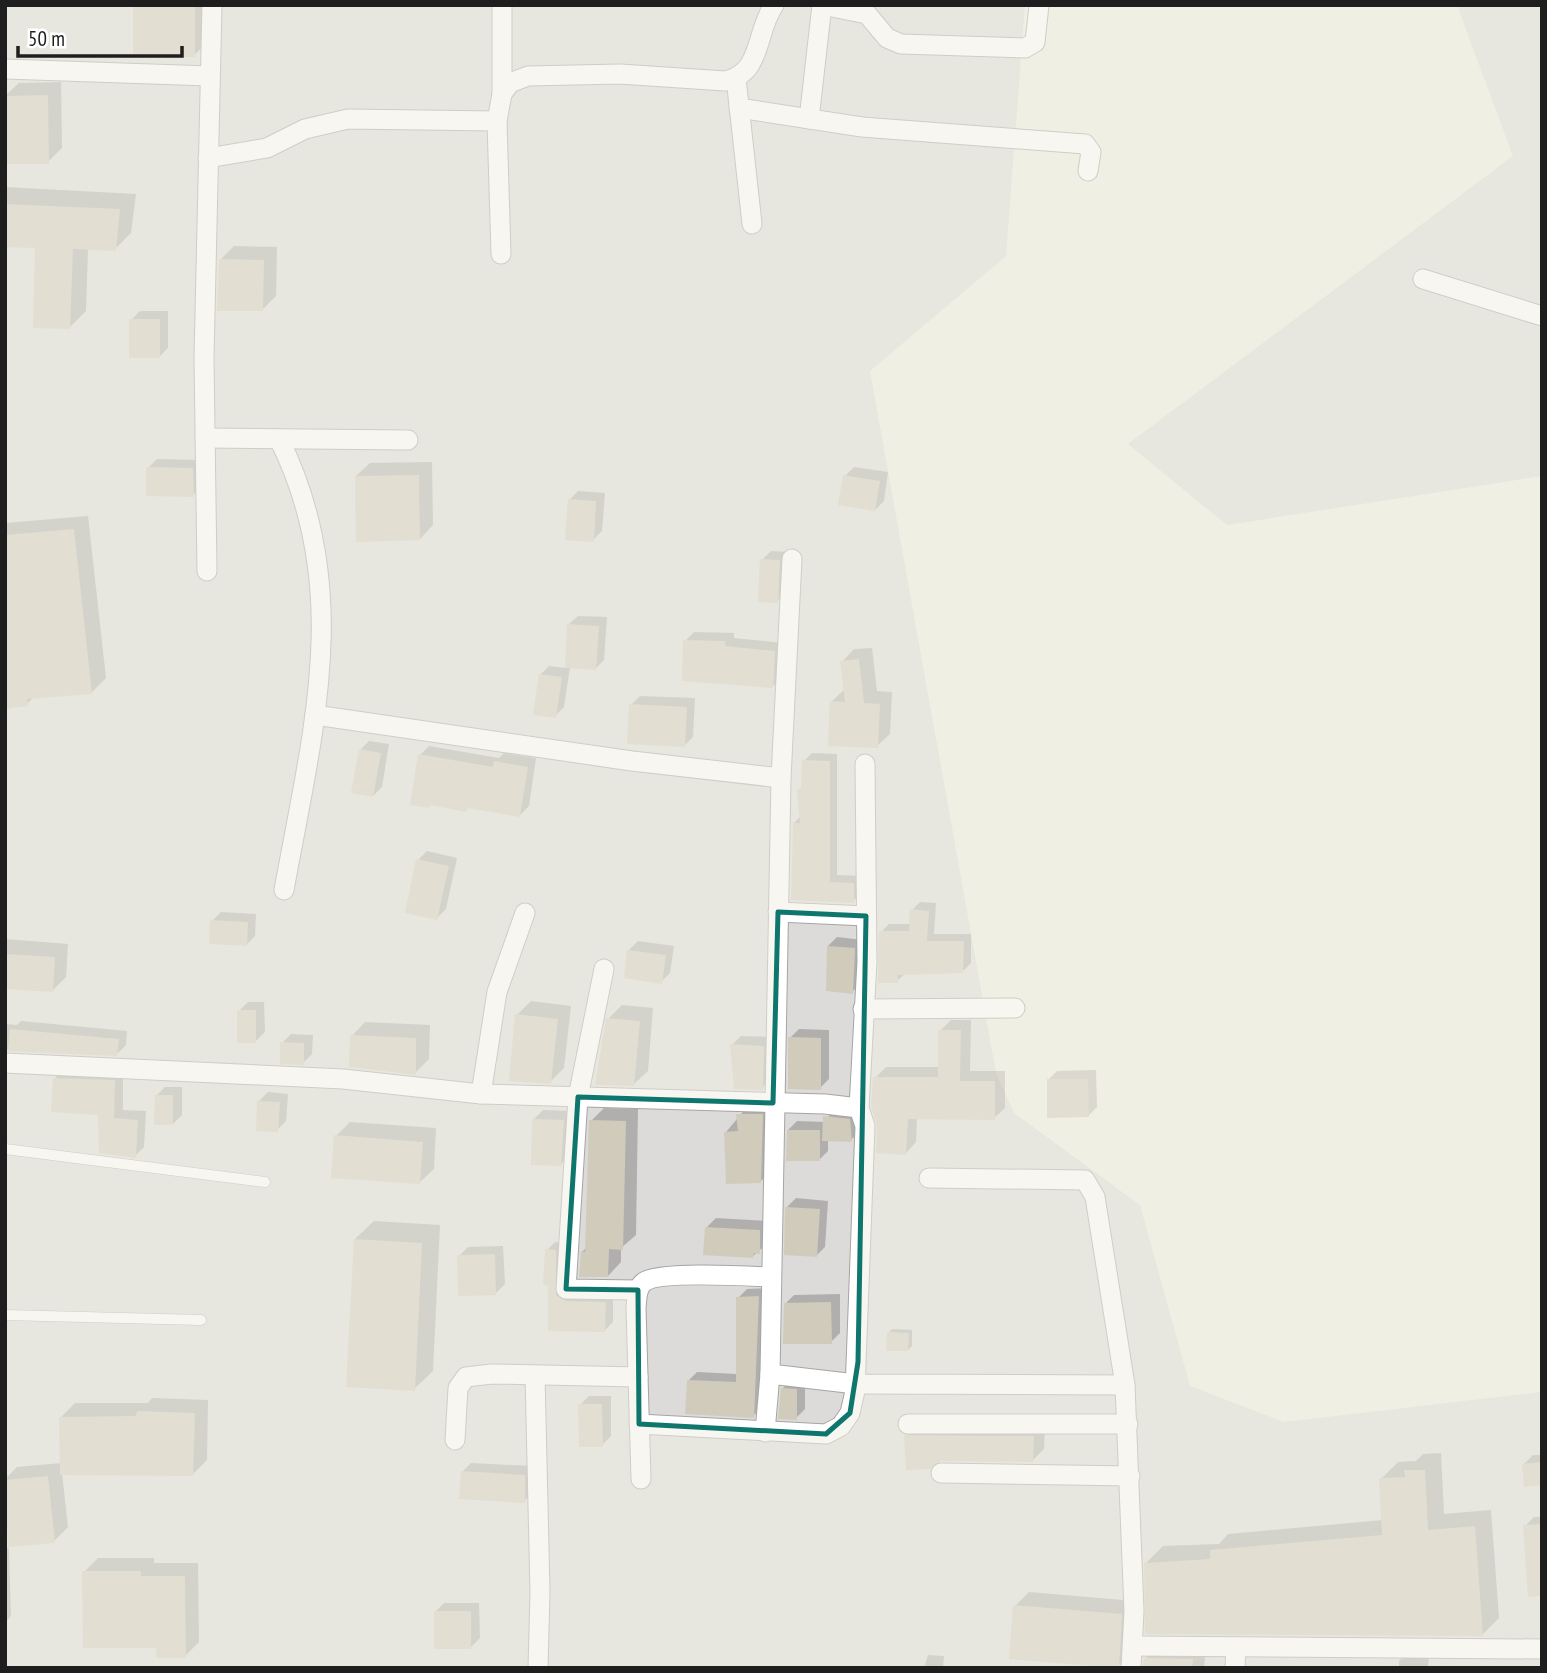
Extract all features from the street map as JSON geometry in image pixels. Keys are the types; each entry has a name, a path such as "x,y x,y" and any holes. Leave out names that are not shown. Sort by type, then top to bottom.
{"street":[{"path":"207,571 205,438 212,5"},
{"path":"501,254 497,121 502,94 502,5"},
{"path":"502,94 516,78 528,76 620,74 725,81 736,78 748,71 774,5"},
{"path":"809,119 822,5 867,14 887,38 901,44 1026,48 1035,42 1039,5"},
{"path":"5,69 210,76"},
{"path":"736,78 752,224"},
{"path":"739,108 862,127 1085,144 1091,152 1088,171"},
{"path":"208,158 267,148 305,128 348,119 497,121"},
{"path":"1423,279 1542,316"},
{"path":"205,438 408,440"},
{"path":"279,439 299,479 321,572 321,640 315,715 284,890"},
{"path":"765,1432 770,1374 781,778 792,559"},
{"path":"315,715 632,761 781,778"},
{"path":"639,1424 826,1434 841,1426 850,1413 856,1384 865,1126 859,1108 866,916 866,764"},
{"path":"778,912 866,916"},
{"path":"481,1094 497,992 525,913"},
{"path":"604,969 578,1097 566,1289 638,1290"},
{"path":"863,1009 1015,1008"},
{"path":"5,1063 343,1079 481,1094 859,1108"},
{"path":"929,1178 1085,1180 1095,1197 1125,1385 1128,1424 1134,1646 1131,1668"},
{"path":"641,1479 638,1290 643,1282 662,1276 771,1276"},
{"path":"455,1440 458,1388 466,1377 492,1374 638,1377"},
{"path":"770,1374 856,1384 1125,1385"},
{"path":"535,1375 540,1592 538,1668"},
{"path":"908,1424 1128,1424"},
{"path":"942,1473 1130,1476"},
{"path":"1134,1646 1542,1648"},
{"path":"1235,1668 1236,1647"}],"lane":[{"path":"5,1149 265,1182"},
{"path":"5,1315 201,1320"}],"highlighted area":[{"path":"778,912 866,916 858,1362 850,1413 826,1434 639,1424 638,1290 566,1289 578,1097 773,1103"}],"shaded area":[{"path":"5,5 1025,5 1006,256 870,371 996,1073 1014,1113 1140,1205 1190,1386 1284,1422 1542,1392 1542,1668 5,1668"},
{"path":"1457,5 1542,5 1542,476 1227,525 1128,444 1513,156"}],"building":[{"path":"133,5 195,5 195,57 133,57"},
{"path":"48,95 49,164 5,164 5,96"},
{"path":"5,204 120,209 116,251 73,249 70,329 33,328 35,248 5,247"},
{"path":"219,259 264,260 263,311 217,311"},
{"path":"129,319 160,319 160,358 129,358"},
{"path":"146,467 193,468 194,497 146,496"},
{"path":"419,475 420,540 356,542 355,476"},
{"path":"843,475 880,481 875,511 838,505"},
{"path":"568,499 596,501 594,542 565,540"},
{"path":"74,529 92,694 27,699 28,706 5,709 5,535"},
{"path":"760,559 780,560 778,603 758,602"},
{"path":"567,624 599,626 596,670 565,668"},
{"path":"683,640 726,641 725,646 775,651 773,688 682,681"},
{"path":"859,659 864,703 880,704 878,748 828,746 830,701 845,702 840,661"},
{"path":"539,674 562,677 556,718 533,715"},
{"path":"629,704 687,707 685,747 627,744"},
{"path":"359,749 381,753 373,797 351,793"},
{"path":"418,754 493,767 494,761 528,767 520,817 467,808 466,812 430,805 430,808 410,805"},
{"path":"802,760 830,761 830,882 854,883 854,903 791,900 793,823 800,823 797,789 801,789"},
{"path":"416,859 449,866 437,920 405,913"},
{"path":"910,909 929,911 927,941 964,941 963,973 898,975 898,983 878,983 879,931 909,931"},
{"path":"210,920 248,922 247,946 209,944"},
{"path":"827,946 855,948 853,994 826,991"},
{"path":"627,950 666,955 662,984 624,978"},
{"path":"5,954 55,957 53,992 5,989"},
{"path":"237,1010 256,1010 256,1043 237,1043"},
{"path":"515,1014 558,1019 551,1084 509,1081"},
{"path":"606,1018 640,1021 634,1086 595,1085"},
{"path":"10,1029 119,1039 117,1056 8,1051"},
{"path":"938,1030 961,1030 960,1081 995,1081 995,1120 908,1119 906,1155 876,1153 877,1126 871,1106 873,1077 938,1077"},
{"path":"350,1035 416,1038 416,1075 349,1067"},
{"path":"788,1037 821,1038 821,1090 788,1089"},
{"path":"280,1042 304,1043 304,1065 280,1064"},
{"path":"730,1044 764,1046 763,1090 734,1089"},
{"path":"53,1078 115,1080 114,1118 138,1120 136,1158 99,1153 98,1115 51,1112"},
{"path":"1047,1079 1088,1079 1089,1117 1047,1118"},
{"path":"155,1095 173,1095 173,1125 154,1125"},
{"path":"257,1101 280,1102 278,1132 256,1131"},
{"path":"736,1114 763,1114 761,1183 726,1184 724,1132 738,1131"},
{"path":"823,1116 850,1119 852,1142 822,1141"},
{"path":"532,1119 564,1120 561,1166 531,1165"},
{"path":"589,1120 626,1121 623,1250 609,1249 608,1277 579,1277 581,1251 585,1252"},
{"path":"787,1130 820,1130 820,1161 786,1161"},
{"path":"334,1135 423,1142 420,1184 331,1178"},
{"path":"785,1207 820,1209 817,1257 784,1255"},
{"path":"705,1227 760,1230 760,1254 754,1253 753,1258 703,1255"},
{"path":"354,1239 422,1243 415,1391 346,1387"},
{"path":"545,1249 556,1250 556,1295 566,1301 606,1302 605,1332 548,1331 548,1285 543,1284"},
{"path":"495,1254 496,1295 458,1296 457,1255"},
{"path":"759,1296 754,1418 685,1414 687,1380 736,1382 736,1297"},
{"path":"831,1302 832,1344 783,1344 784,1303"},
{"path":"887,1332 909,1333 908,1351 886,1351"},
{"path":"781,1388 797,1389 797,1420 778,1419"},
{"path":"578,1404 602,1404 603,1447 579,1447"},
{"path":"137,1411 195,1413 193,1476 60,1475 59,1417 136,1416"},
{"path":"904,1435 1034,1436 1033,1462 941,1461 930,1469 906,1470"},
{"path":"1542,1462 1542,1485 1524,1487 1522,1464"},
{"path":"1404,1470 1425,1470 1428,1530 1475,1526 1483,1636 1145,1634 1144,1563 1210,1559 1210,1550 1382,1535 1379,1478 1405,1477"},
{"path":"461,1471 525,1475 525,1503 459,1499"},
{"path":"48,1476 55,1543 8,1547 5,1480"},
{"path":"1542,1524 1542,1596 1528,1597 1523,1525"},
{"path":"82,1571 141,1571 141,1576 185,1576 186,1658 157,1658 156,1648 83,1648"},
{"path":"1013,1605 1122,1614 1119,1668 1009,1659"},
{"path":"434,1611 471,1611 471,1649 434,1649"},
{"path":"1144,1658 1193,1659 1192,1668 1143,1668"}]}
